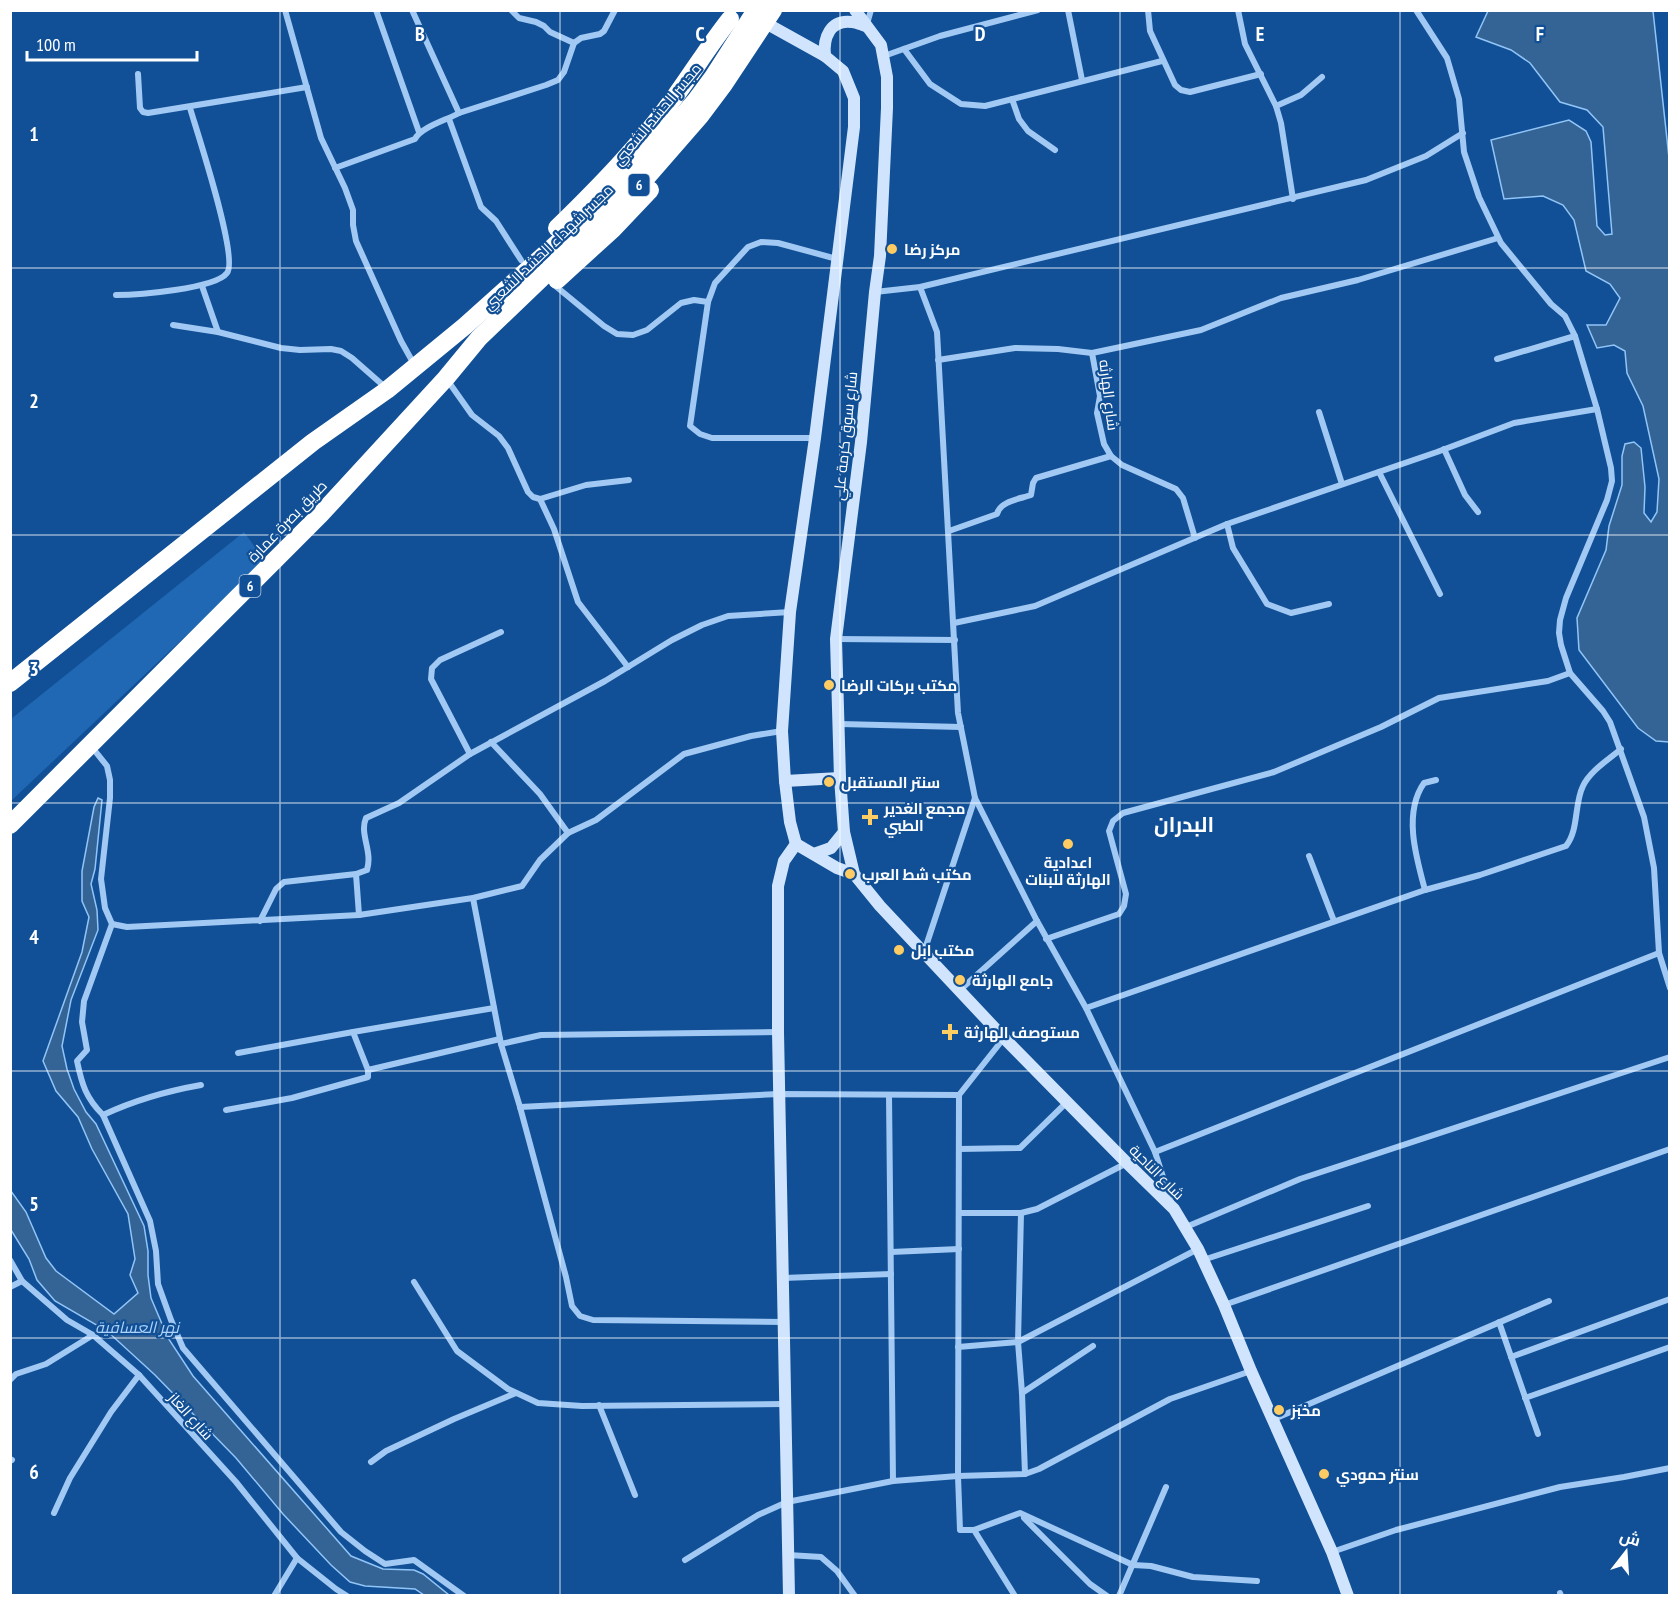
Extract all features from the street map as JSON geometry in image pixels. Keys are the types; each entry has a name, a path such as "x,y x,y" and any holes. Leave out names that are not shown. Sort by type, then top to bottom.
{"highway":[{"name":"مجسر الحشد الشعبي","path":"472,332 602,203 696,100 756,10"},
{"path":"415,367 424,348 558,227 620,164 673,99 731,15"},
{"name":"مجسر شهداء الحشد الشعبي","path":"472,332 646,178 700,116 771,19"},
{"path":"446,378 504,329 613,229 642,199 700,134 756,49 771,19"},
{"name":"6","path":"10,683 313,442 387,390 415,367 472,332"},
{"name":"طريق بصرة عمارة","path":"10,825 320,515 446,378 472,332"}],"main road":[{"name":"شارع سوق كرمة علي","path":"854,874 844,832 836,639 861,442 880,256 887,77 881,45 855,10"},
{"name":"شارع سوق كرمة علي","path":"731,15 732,27 736,34 743,39 752,40 771,19 843,71 854,98 854,127 815,438 790,612 783,731 785,781 790,822 796,844"},
{"path":"825,56 824,45 827,33 836,25 850,21 867,26"},
{"path":"785,781 840,778"},
{"path":"814,855 831,848 844,832"},
{"path":"789,1596 778,1032 778,886 784,861 796,844 837,868 854,874"},
{"name":"شارع الناحية","path":"854,874 880,906 1004,1038 1173,1209 1200,1255 1224,1305 1332,1552 1348,1596"}],"street":[{"path":"285,10 321,138 353,210 356,242 415,367"},
{"path":"335,168 416,139 419,132 376,10"},
{"path":"412,10 459,113"},
{"path":"511,10 519,18 536,22 550,32 574,43"},
{"path":"419,132 459,113 558,80 564,72 574,43 581,38 600,34 615,10"},
{"path":"867,26 871,10"},
{"path":"884,56 940,36 1038,10"},
{"path":"1068,10 1082,80"},
{"path":"1148,10 1150,31 1162,61 1175,85 1181,90 1190,92 1261,74"},
{"path":"1238,10 1245,44 1276,106 1281,123 1293,199"},
{"path":"1416,10 1447,58 1460,99 1464,152 1479,197 1501,243 1551,304 1565,316 1575,336 1598,409 1612,481 1607,500 1566,598 1559,633 1570,673 1610,722 1644,817 1654,868 1659,953 1670,988"},
{"path":"904,49 930,84 961,104 985,106 1162,61"},
{"path":"138,74 140,108 143,112 148,113 190,108 307,87"},
{"path":"1276,106 1301,95 1322,77"},
{"path":"1012,99 1019,119 1028,130 1055,150"},
{"path":"116,295 139,295 202,286 223,277 229,271 231,263 224,223 190,108"},
{"path":"449,119 481,207 496,221 521,260"},
{"path":"875,292 920,287 1366,180 1426,156 1463,133"},
{"path":"938,360 1016,348 1092,353 1201,330 1281,298 1358,280 1498,238"},
{"path":"815,438 712,438 700,435 690,426 708,302 715,283 748,247 760,242 778,243 837,259"},
{"path":"553,284 617,334 633,335 647,330 681,303 694,300 708,302"},
{"path":"202,286 218,332"},
{"path":"920,287 936,332 958,712 975,798 1046,939 1086,1008 1155,1152 1173,1209"},
{"path":"173,325 218,332 281,348 342,351 387,390"},
{"path":"1497,359 1575,336"},
{"name":"شارع الهارثه","path":"1092,353 1100,396 1097,413 1104,444 1111,456"},
{"path":"446,378 472,415 499,436 508,448 528,492 533,497 540,499 586,485 629,480"},
{"path":"954,623 1035,606 1227,524 1514,423 1598,409"},
{"path":"1319,412 1342,484"},
{"path":"1444,449 1465,495 1478,512"},
{"path":"949,531 997,514 1002,505 1031,495 1032,483 1036,478 1111,456 1122,465 1176,489 1183,498 1195,538"},
{"path":"1379,472 1440,594"},
{"path":"540,499 554,529 578,602 628,667"},
{"path":"1227,524 1233,549 1267,604 1291,613 1329,604"},
{"path":"260,921 276,889 284,882 356,874 367,870 370,861 363,825 366,818 399,803 470,754 605,681 672,640 702,625 728,616 790,612"},
{"path":"470,754 431,679 432,668 440,660 501,632"},
{"path":"836,639 955,640"},
{"path":"1046,939 1119,914 1124,906 1126,894 1109,831 1113,821 1123,813 1274,772 1381,727 1439,698 1548,681 1570,673"},
{"path":"840,724 961,727"},
{"path":"112,924 127,927 359,915 474,898 522,886 540,860 568,833 596,820 684,754 751,736 783,731"},
{"path":"491,742 540,794 568,833"},
{"path":"91,746 107,766 110,780 101,879 105,908 112,924 84,1001 82,1022 87,1050 77,1061 82,1085 92,1104 103,1115 150,1221 156,1251 158,1284 183,1348 341,1532 385,1564 414,1560 465,1596"},
{"path":"1086,1008 1425,890 1480,875 1566,846 1572,835 1582,788 1586,780 1621,749"},
{"path":"1425,890 1416,857 1412,811 1417,793 1424,783 1436,780"},
{"path":"924,951 975,798"},
{"path":"1309,856 1334,921"},
{"path":"356,874 359,915"},
{"path":"474,898 500,1041 520,1107 572,1306 580,1316 593,1320 783,1322"},
{"path":"960,990 1037,921"},
{"path":"1155,1152 1659,953"},
{"path":"238,1053 494,1008"},
{"path":"226,1110 292,1098 368,1077 368,1070 353,1032"},
{"path":"368,1070 500,1041 541,1035 778,1032"},
{"path":"1004,1038 959,1095 958,1476 960,1530 974,1530 1020,1513 1133,1565 1151,1566 1193,1577 1257,1581"},
{"path":"1185,1228 1300,1179 1670,1057"},
{"path":"103,1115 171,1090 201,1085"},
{"path":"520,1107 779,1094 959,1095"},
{"path":"889,1095 893,1481"},
{"path":"959,1149 1020,1148 1067,1102"},
{"path":"1224,1305 1670,1149"},
{"path":"959,1213 1021,1213 1037,1209 1127,1163"},
{"path":"958,1347 1018,1342 1200,1255 1368,1206"},
{"path":"1021,1213 1018,1342 1025,1474"},
{"path":"891,1252 959,1249"},
{"name":"شارع الغاز","path":"10,1260 22,1281 67,1320 93,1335 139,1375 236,1482 297,1558 334,1592 347,1596"},
{"path":"783,1278 891,1274"},
{"path":"10,1287 22,1281"},
{"path":"414,1282 457,1351 508,1389 538,1404 599,1406 785,1404"},
{"path":"1511,1357 1670,1299"},
{"path":"1274,1419 1549,1300"},
{"path":"1499,1322 1538,1434"},
{"path":"10,1380 16,1374 46,1364 93,1335"},
{"path":"1022,1393 1093,1346"},
{"path":"1525,1398 1670,1347"},
{"path":"685,1560 758,1515 787,1502 893,1481 1025,1474 1039,1469 1170,1399 1251,1371"},
{"path":"54,1513 70,1478 111,1412 139,1375"},
{"path":"371,1462 386,1451 516,1393"},
{"path":"599,1406 634,1495"},
{"path":"1332,1552 1396,1530 1560,1487 1670,1468"},
{"path":"1119,1596 1166,1487"},
{"path":"1020,1513 1090,1584 1107,1596"},
{"path":"974,1530 1015,1596"},
{"path":"788,1555 821,1557 837,1571 855,1596"},
{"path":"274,1596 297,1558"}],"shaded area":[{"path":"244,532 265,561 11,801 11,719"}],"water":[{"path":"1488,11 1653,11 1670,167 1669,742 1656,741 1638,728 1579,650 1577,618 1606,550 1609,526 1622,485 1622,456 1625,444 1634,442 1641,448 1645,487 1644,513 1651,522 1657,512 1659,479 1643,406 1627,373 1625,351 1614,345 1597,348 1587,325 1606,325 1620,298 1610,284 1586,271 1574,220 1563,205 1543,196 1504,199 1491,140 1569,120 1586,131 1591,142 1597,226 1605,235 1612,234 1603,127 1587,110 1560,102 1530,63 1511,50 1476,37"},
{"name":"نهر العسافية","path":"98,798 102,800 95,869 91,884 97,910 98,930 71,1000 62,1046 74,1089 86,1112 96,1124 144,1226 151,1298 168,1338 193,1376 351,1556 383,1569 414,1570 423,1574 449,1595 424,1595 415,1589 365,1586 350,1582 331,1565 283,1514 236,1458 155,1375 107,1331 55,1301 37,1280 29,1259 11,1230 11,1191 26,1212 46,1258 56,1271 114,1314 138,1293 130,1275 135,1259 128,1214 92,1149 78,1117 56,1091 43,1061 82,952 89,917 82,901 82,871 94,807"}],"place":[{"name":"مركز رضا","path":"892,249"},
{"name":"مكتب بركات الرضا","path":"829,685"},
{"name":"سنتر المستقبل","path":"829,782"},
{"name":"مجمع الغدير الطبي","path":"870,817"},
{"name":"اعدادية الهارثة للبنات","path":"1068,844"},
{"name":"مكتب شط العرب","path":"850,874"},
{"name":"مكتب ابل","path":"899,950"},
{"name":"جامع الهارثة","path":"960,980"},
{"name":"مستوصف الهارثة","path":"950,1032"},
{"name":"مخبز","path":"1279,1410"},
{"name":"سنتر حمودي","path":"1324,1474"}],"district":[{"name":"البدران","path":"1184,824"}]}
